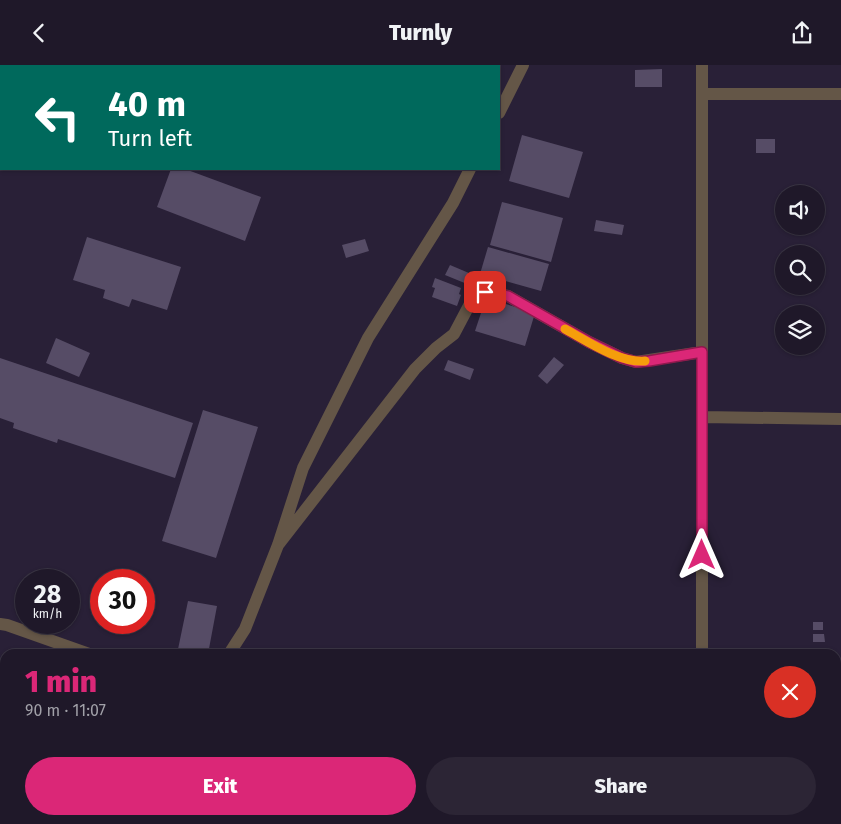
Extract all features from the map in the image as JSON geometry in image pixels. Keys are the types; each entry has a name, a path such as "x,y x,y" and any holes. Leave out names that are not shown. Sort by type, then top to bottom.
{"street":[{"path":"500,111 523,65"},
{"path":"702,65 702,649"},
{"path":"702,94 841,94"},
{"path":"232,649 245,629 278,545 303,468 368,338 453,203 470,170"},
{"path":"278,545 415,369 436,348 454,334 473,298 485,292 508,296 589,342 622,358 636,362 702,352"},
{"path":"702,417 841,419"},
{"path":"0,624 75,649"}],"building":[{"path":"662,69 662,87 635,87 635,70"},
{"path":"522,135 583,152 569,198 509,181"},
{"path":"756,139 775,139 775,153 756,153"},
{"path":"171,170 188,170 261,197 245,241 157,207"},
{"path":"502,202 563,218 551,262 490,245"},
{"path":"596,220 624,225 622,235 594,231"},
{"path":"87,237 181,267 167,310 132,299 129,307 103,298 105,290 73,280"},
{"path":"365,239 369,251 346,258 342,245"},
{"path":"488,247 549,264 541,291 480,274"},
{"path":"450,265 476,276 472,286 445,275"},
{"path":"435,278 461,288 459,294 461,295 457,306 432,297 435,288 432,287"},
{"path":"486,298 535,313 525,346 475,331"},
{"path":"56,338 90,353 79,377 46,363"},
{"path":"554,357 564,365 547,384 538,376"},
{"path":"0,358 193,423 175,478 58,439 57,443 13,428 14,423 0,418"},
{"path":"448,360 474,369 470,380 444,370"},
{"path":"203,410 258,427 216,558 162,541"},
{"path":"188,601 217,606 209,649 178,649"},
{"path":"813,622 823,622 823,630 813,630"},
{"path":"813,634 824,634 825,642 813,642"}],"slow traffic":[{"path":"565,329 622,358 636,362 645,361"}],"route":[{"path":"485,292 508,296 589,342 622,358 636,362 702,352 702,555"}]}
